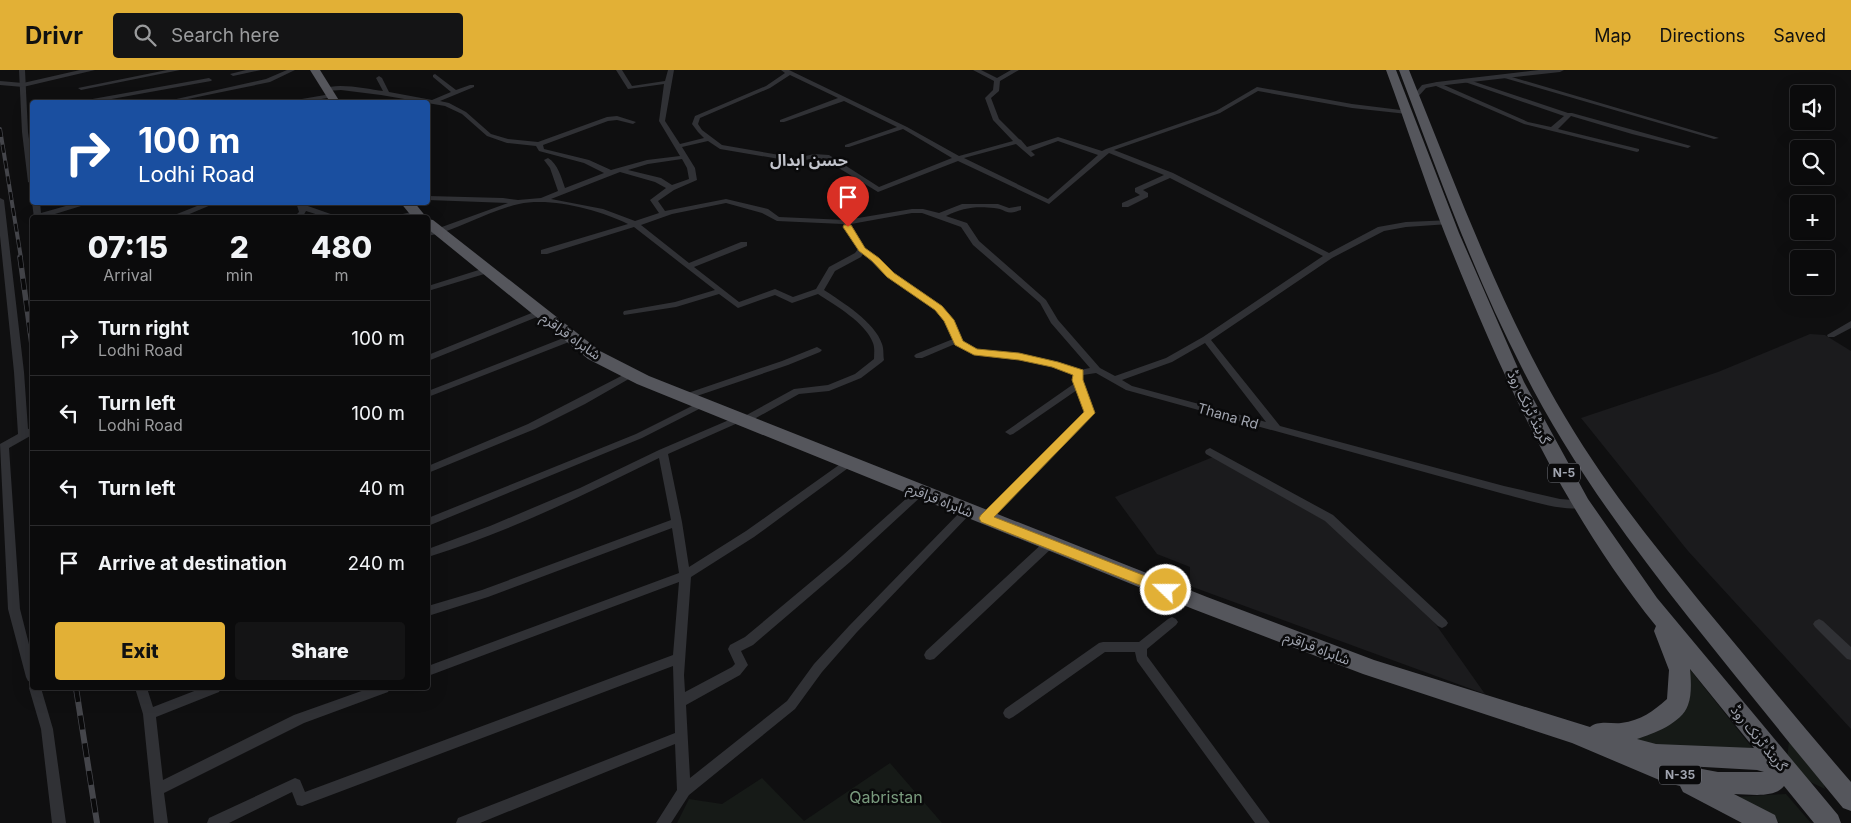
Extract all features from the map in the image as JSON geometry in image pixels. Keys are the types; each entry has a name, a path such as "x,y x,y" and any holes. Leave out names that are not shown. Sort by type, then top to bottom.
{"highway":[{"path":"317,70 331,96"},
{"name":"گرینڈ ٹرنک روڈ","path":"1391,70 1415,99 1450,227 1516,382 1581,504 1650,604 1828,823"},
{"name":"گرینڈ ٹرنک روڈ","path":"1405,75 1485,274 1530,369 1586,465 1642,543 1767,700 1851,800"},
{"name":"شاہراہ قراقرم","path":"409,205 418,215"},
{"name":"شاہراہ قراقرم","path":"430,227 488,270 539,313 594,355 631,374 1049,544 1371,668 1576,734 1656,754 1757,759 1783,768 1772,783 1718,783 1672,774 1576,734"},
{"path":"1576,734 1621,733 1654,724 1678,703 1680,670 1669,640 1650,604"},
{"path":"1672,774 1766,823"}],"street":[{"path":"22,70 24,114 29,131 30,148"},
{"path":"0,83 23,84 91,70"},
{"path":"81,88 177,70"},
{"path":"234,74 258,70"},
{"path":"176,100 268,81 292,70"},
{"path":"620,70 630,88 668,82"},
{"path":"663,214 654,200 671,188 693,180 691,168 662,121 671,70"},
{"path":"976,70 997,80"},
{"path":"997,80 1016,70"},
{"path":"1019,141 958,158 878,190 826,157 808,157 797,160 720,148 708,139 695,124 697,117 768,86 787,71 904,127 958,158 1049,202 1105,152 1218,112 1257,89 1352,106 1415,99 1437,84 1560,70"},
{"path":"435,76 455,92"},
{"path":"1502,76 1716,138"},
{"path":"379,78 386,91 383,94 384,100"},
{"path":"98,100 209,80"},
{"path":"997,80 996,91 988,98 996,120 1029,152 1058,139 1105,152 1170,174 1329,256"},
{"path":"1464,80 1568,115 1572,114 1634,133 1688,146"},
{"path":"1437,84 1526,123 1637,150"},
{"path":"430,101 472,86"},
{"path":"308,100 331,96 341,88 417,100"},
{"path":"782,121 843,98"},
{"path":"430,102 447,104 459,110 488,136 507,141 539,144 607,119 618,118 633,122"},
{"path":"24,114 30,112"},
{"path":"1552,130 1568,115"},
{"path":"847,146 904,127"},
{"path":"679,146 708,139"},
{"path":"539,144 541,150 596,164 610,173"},
{"path":"542,200 610,173 647,162 685,157"},
{"path":"548,160 554,168 562,192"},
{"path":"620,170 658,180 671,188"},
{"path":"1124,205 1145,195 1138,190 1170,174"},
{"path":"430,198 518,202"},
{"path":"0,200 2,242 28,433 2,447 14,609 30,669"},
{"path":"430,223 518,202 542,200 596,208 635,224 652,240 689,266 738,305 775,292 792,300 818,290 832,269 858,255 862,249"},
{"name":"Thana Rd","path":"544,252 663,214 697,205 726,201 765,211 777,219 846,222 912,211 923,211 964,226 976,243 1042,302 1054,321 1097,370 1129,388 1504,490 1560,503 1581,504"},
{"path":"45,215 83,205"},
{"path":"179,215 207,205"},
{"path":"301,205 329,215"},
{"path":"939,216 962,206 970,205 998,206 1009,211 1018,208"},
{"path":"846,222 862,249 891,275 939,308 949,320 958,340 974,352 1019,356 1055,364 1079,378 1090,413 986,518"},
{"path":"1115,379 1169,360 1206,339 1329,256 1390,226 1426,225 1450,227"},
{"path":"689,266 744,244"},
{"path":"430,289 488,270"},
{"path":"430,552 494,529 584,491 662,452 741,420 797,392 829,388 858,376 879,360 878,345 868,330 850,312 818,290"},
{"path":"627,313 676,304 721,291"},
{"path":"430,357 539,313"},
{"path":"1831,335 1851,324"},
{"path":"430,393 571,338"},
{"path":"1206,339 1276,429"},
{"path":"919,356 958,340"},
{"path":"430,521 639,436 721,383 793,361 817,350"},
{"path":"1010,432 1079,378 1097,370"},
{"path":"430,469 490,445 562,411 631,374"},
{"path":"662,452 677,522 685,575 679,658 679,702 684,791"},
{"path":"1210,452 1329,518 1442,623"},
{"path":"430,670 685,575 750,534 850,463"},
{"path":"679,702 736,670 742,664 734,649 738,645 749,641 846,559 921,492"},
{"path":"663,823 684,791 791,705 818,668 853,629 968,511"},
{"path":"430,610 484,594 677,522"},
{"path":"930,655 1049,544"},
{"path":"1009,713 1103,647 1141,647 1172,622"},
{"path":"1819,624 1851,655"},
{"path":"1141,647 1141,657 1263,823"},
{"path":"214,823 295,784 302,800 679,658"},
{"path":"36,690 47,729 59,823"},
{"path":"142,690 149,714 161,823"},
{"path":"149,714 210,690"},
{"path":"158,789 299,720 379,690"},
{"path":"463,823 681,736"}],"shaded area":[{"path":"1810,334 1825,335 1851,351 1851,729 1688,551 1581,418 1718,372"},
{"path":"1213,457 1331,524 1432,619 1485,694 1190,586 1190,567 1157,554 1115,497"}],"green space":[{"path":"1688,667 1754,750 1671,749 1630,739 1666,726 1680,715 1690,695"},
{"path":"1789,741 1824,784 1825,789 1804,779 1787,759"},
{"name":"Qabristan","path":"890,763 942,823 677,823 689,799 722,804 762,778 804,821"},
{"path":"1786,794 1811,823 1780,823 1735,797"}],"railway":[{"path":"0,129 21,258"},
{"path":"20,257 30,330"},
{"path":"76,690 97,823"}],"district":[{"name":"حسن ابدال","path":"809,160"}],"route":[{"path":"848,227 862,249 891,275 939,308 949,320 959,342 974,352 1019,356 1055,364 1079,373 1078,380 1090,413 986,518 1166,590"}]}
